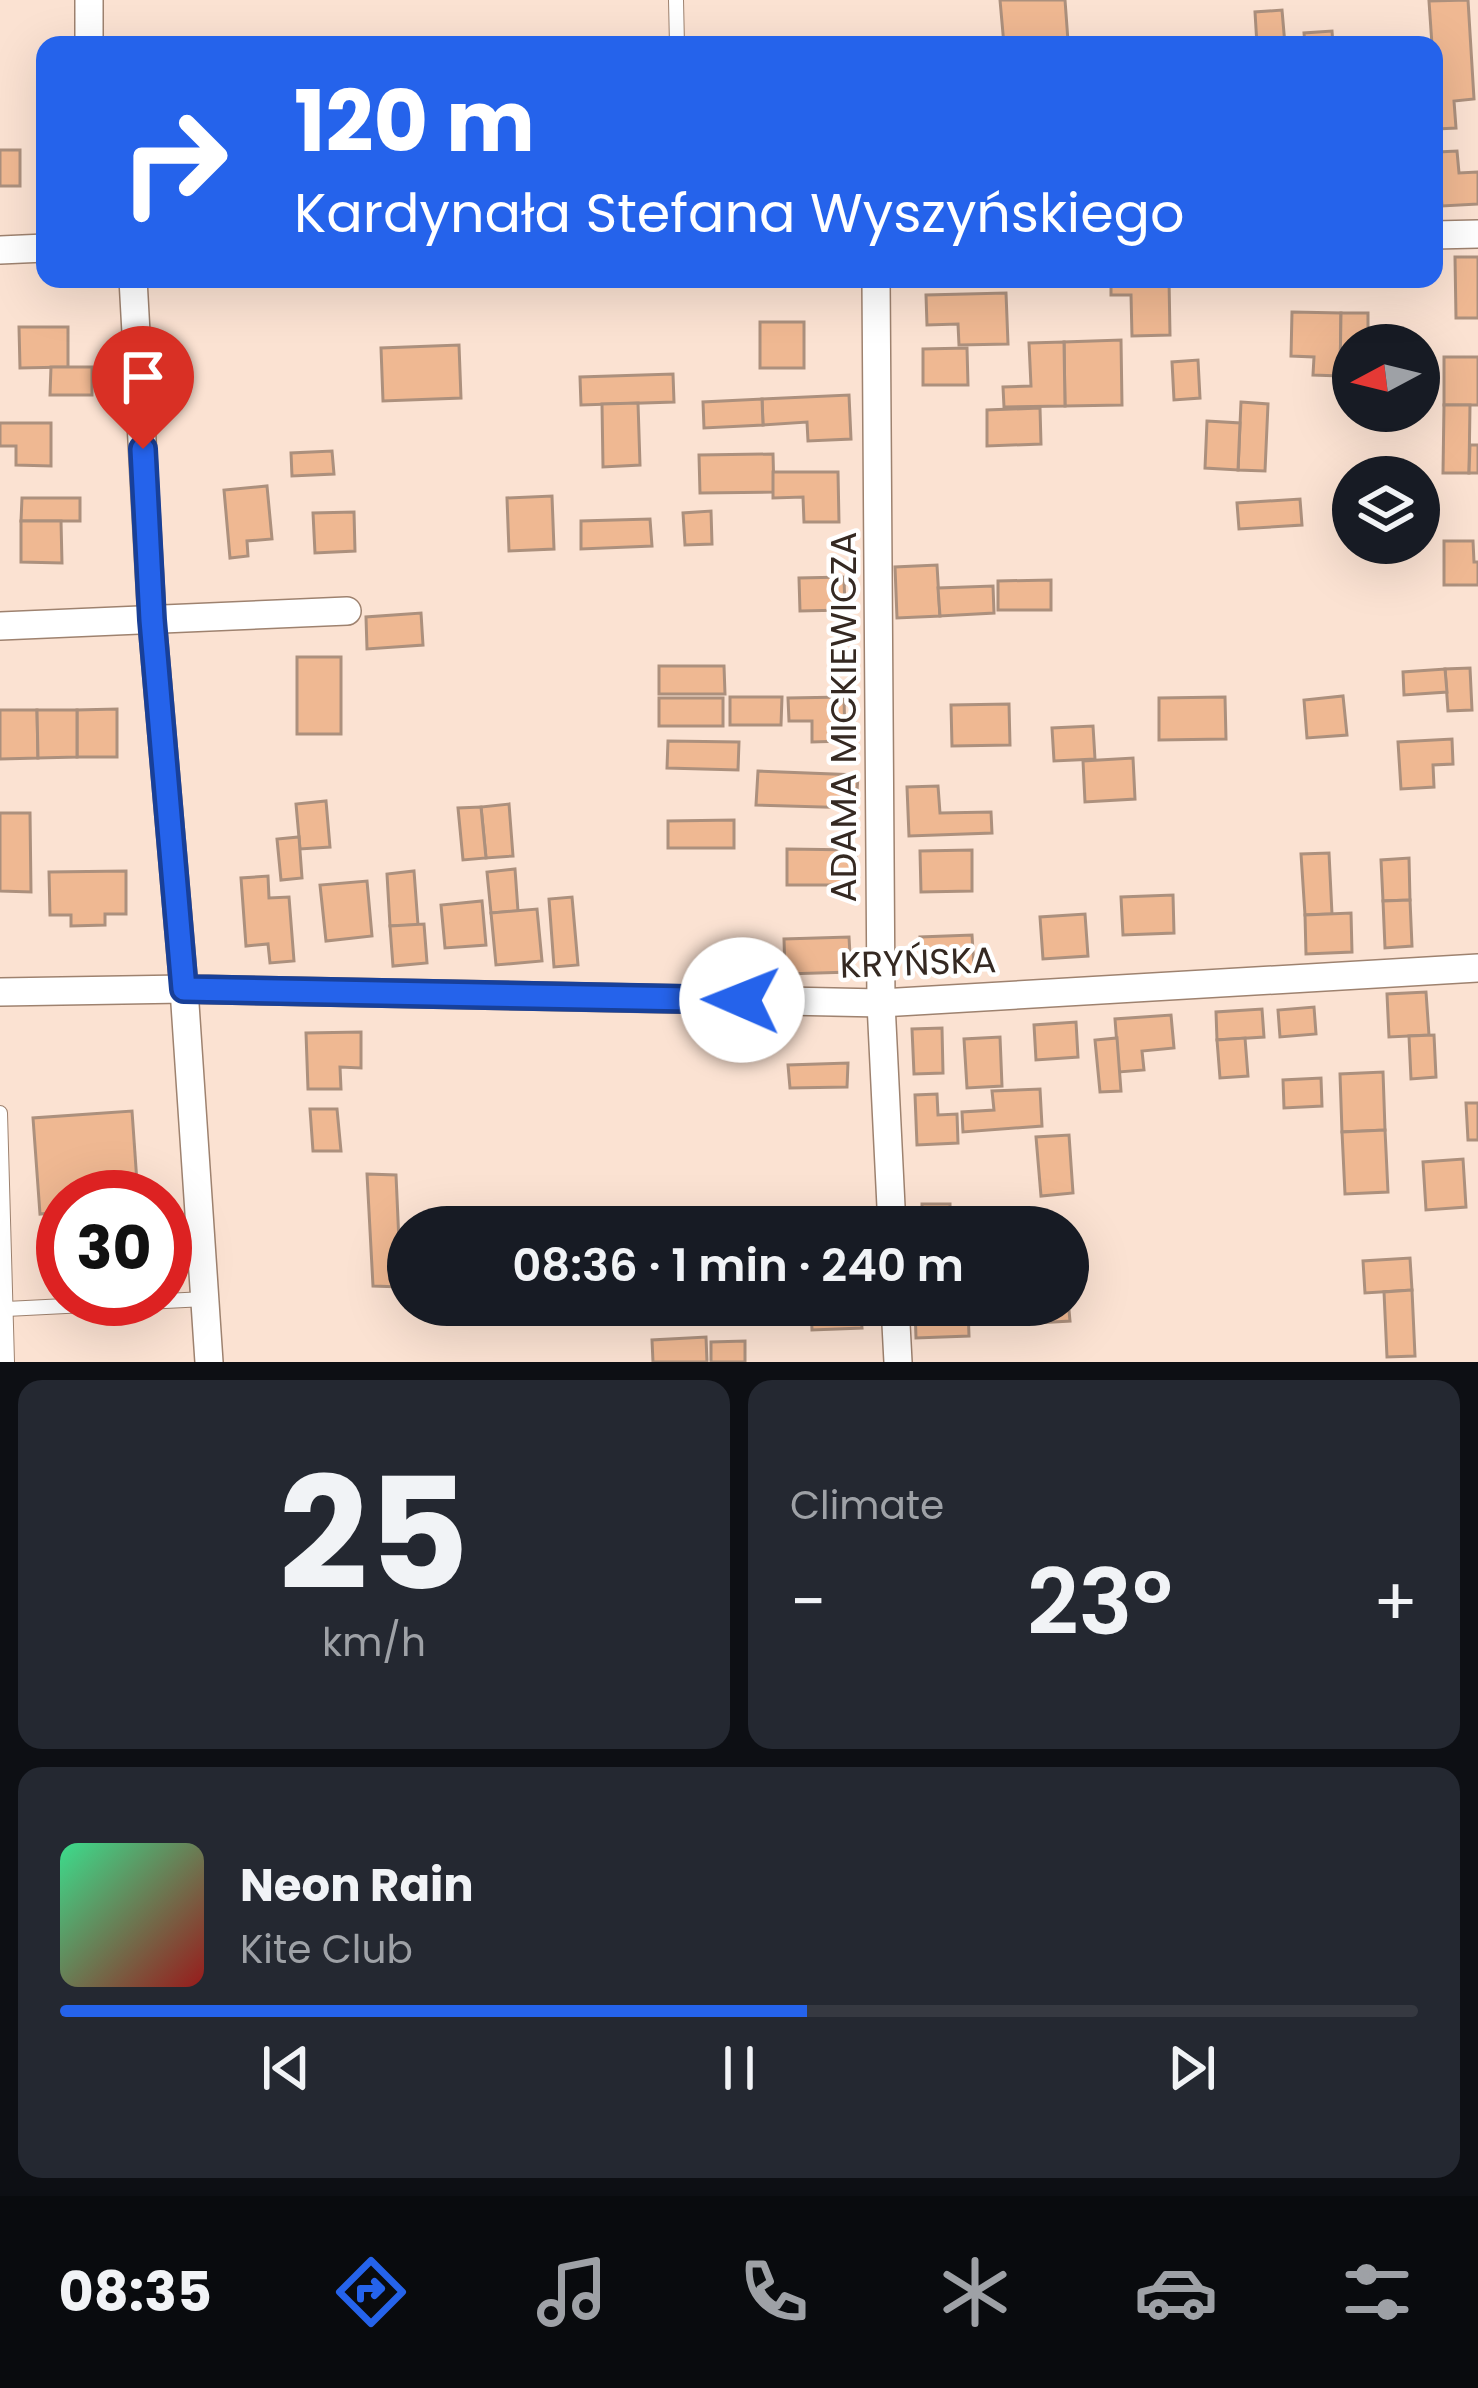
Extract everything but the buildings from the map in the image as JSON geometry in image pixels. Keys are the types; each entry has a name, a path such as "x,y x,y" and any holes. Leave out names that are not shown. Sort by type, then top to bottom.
{"street":[{"path":"89,0 89,36"},
{"path":"1443,235 1478,234"},
{"path":"0,250 36,248"},
{"path":"134,288 152,620 184,989 209,1362"},
{"name":"ADAMA MICKIEWICZA","path":"876,288 881,1003 891,1206"},
{"path":"0,626 347,611"},
{"name":"KRYŃSKA","path":"0,992 184,989 881,1003 1478,968"},
{"path":"896,1326 898,1362"}],"lane":[{"path":"676,0 677,36"},
{"path":"0,1113 8,1362"},
{"path":"6,1309 205,1299"}],"route":[{"path":"143,449 152,620 184,989 742,1000"}]}
